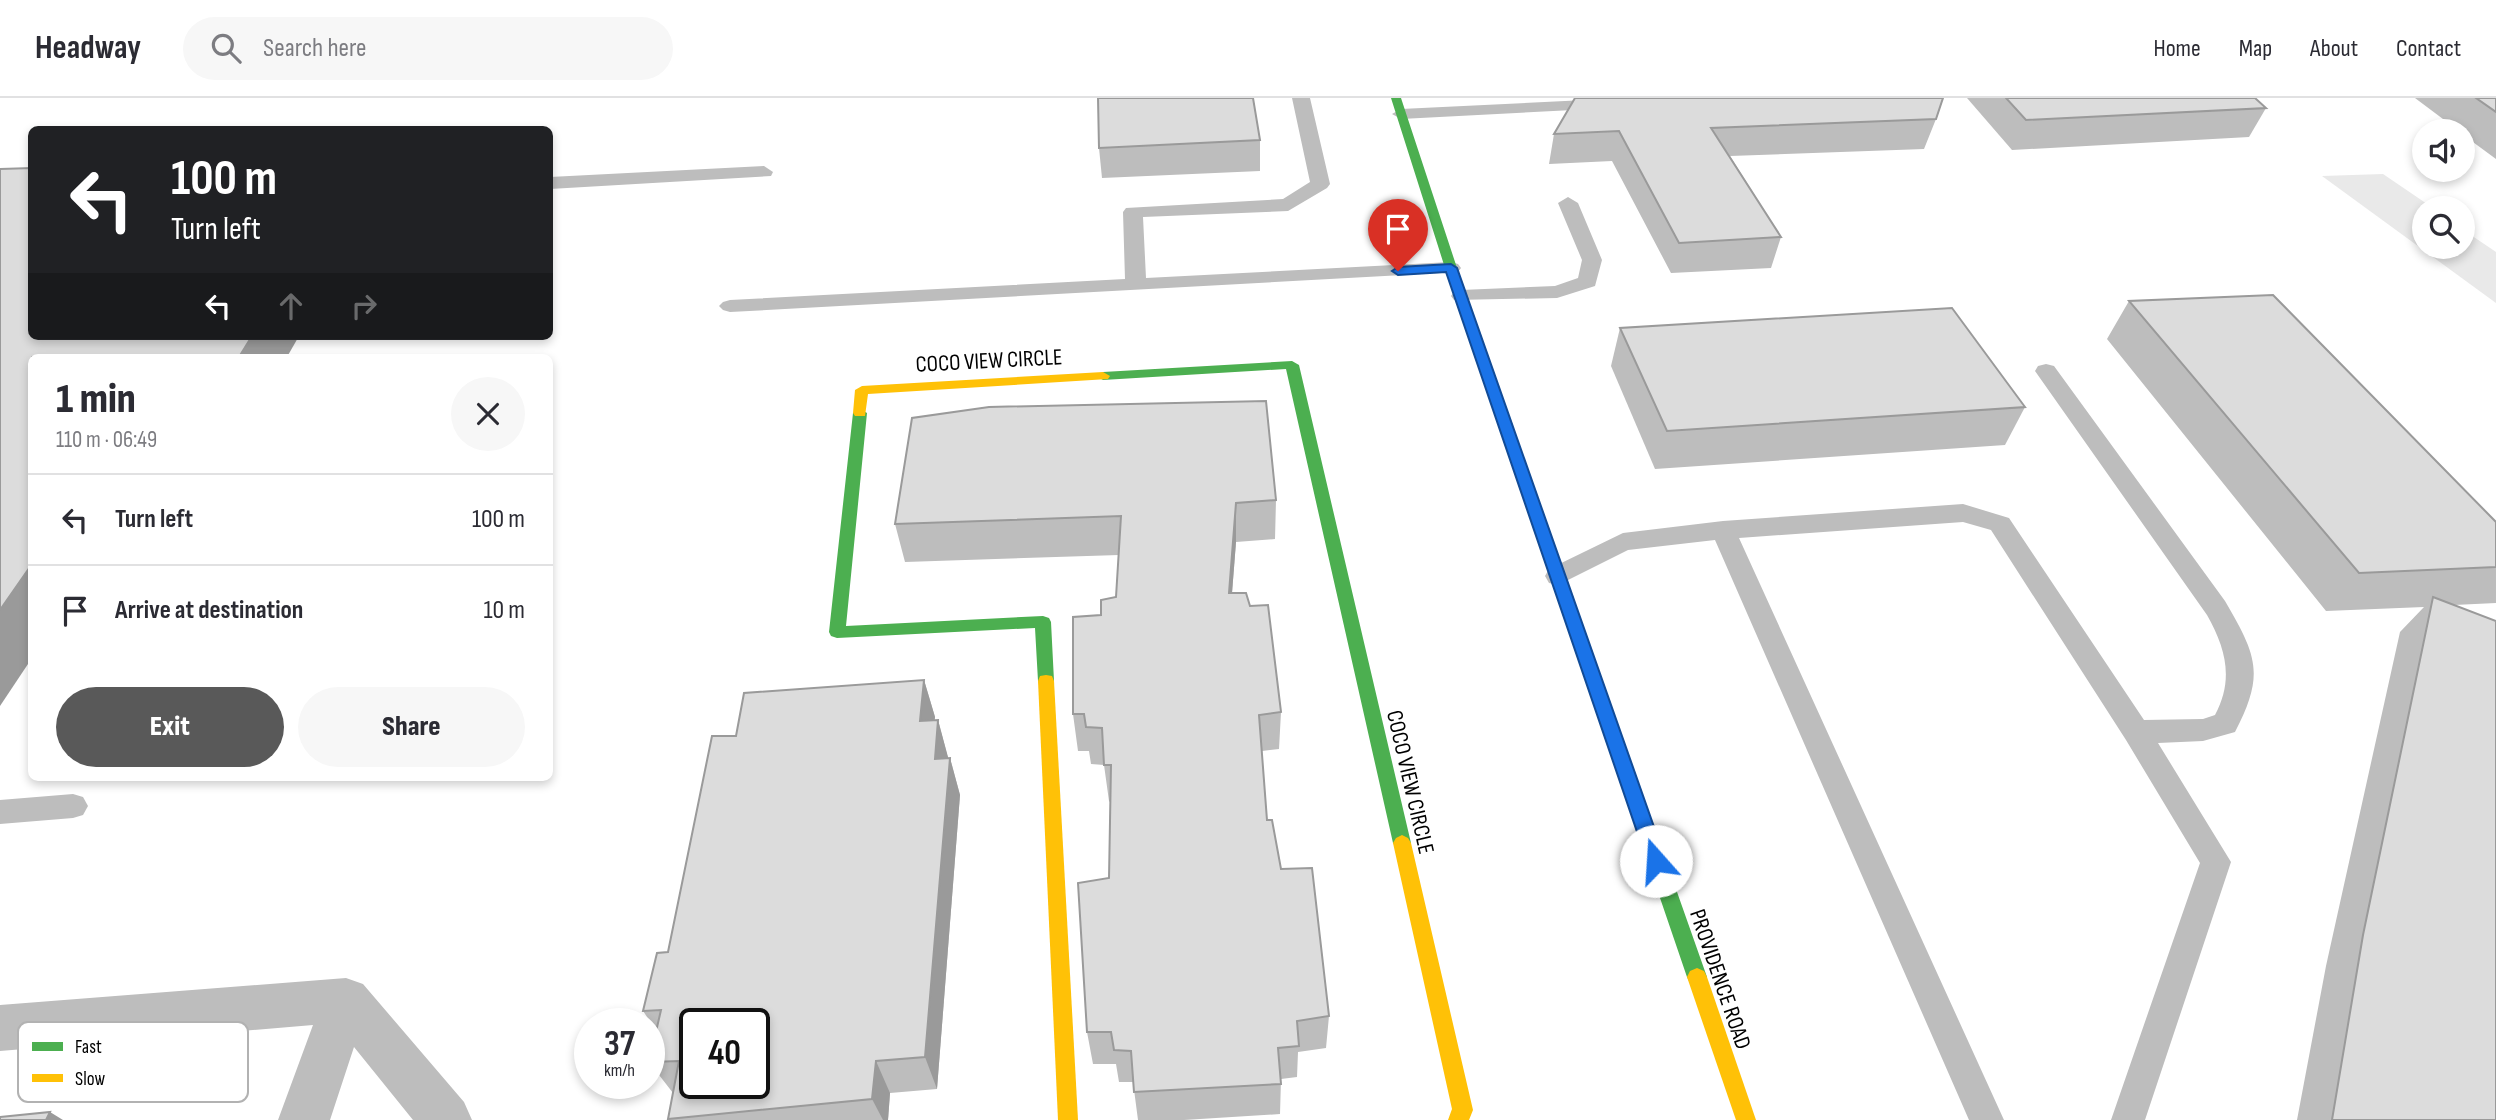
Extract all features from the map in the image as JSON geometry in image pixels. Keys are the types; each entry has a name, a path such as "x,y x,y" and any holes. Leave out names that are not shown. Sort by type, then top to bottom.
{"street":[{"name":"PROVIDENCE ROAD","path":"1398,106 1451,268 1746,1120"},
{"name":"COCO VIEW CIRCLE","path":"1068,1120 1043,622 837,632 862,390 1292,365 1463,1110 1458,1120"},
{"path":"74,1022 346,1000"},
{"path":"304,1120 346,1000"},
{"path":"346,1000 446,1120"},
{"path":"0,1028 18,1027"}],"lane":[{"path":"1136,285 1133,212 1288,205 1320,184 1301,98"},
{"path":"1398,106 1623,103"},
{"path":"553,183 764,172"},
{"path":"1461,296 1557,292 1588,282 1592,260 1568,202"},
{"path":"730,306 1451,268"},
{"path":"2046,371 2216,608 2233,637 2243,669 2235,706 2225,724 2203,730 2136,732"},
{"path":"1558,576 1623,542 1723,530 1963,513 2000,524 2136,732 2216,862 2128,1120"},
{"path":"1723,530 1987,1120"},
{"path":"0,812 74,806"}],"shaded area":[{"path":"2383,174 2415,196 2412,196 2412,242 2322,176"},
{"path":"2475,238 2496,252 2496,303 2436,259 2475,259"}],"building":[{"path":"1098,98 1253,98 1260,140 1099,148"},
{"path":"1575,98 1943,98 1936,119 1711,128 1781,237 1679,243 1619,131 1554,134"},
{"path":"2006,98 2255,98 2266,108 2026,120"},
{"path":"2476,98 2496,98 2496,112"},
{"path":"28,168 28,340 250,340 241,354 28,354 28,570 0,610 0,169"},
{"path":"2273,295 2496,522 2496,567 2359,573 2129,301"},
{"path":"1952,308 2025,407 1667,431 1620,328"},
{"path":"1266,401 1276,500 1236,503 1229,593 1246,593 1250,606 1268,605 1281,712 1259,715 1267,820 1272,820 1281,869 1312,868 1329,1016 1297,1021 1299,1046 1278,1048 1281,1084 1134,1092 1131,1051 1114,1050 1111,1032 1087,1032 1078,883 1109,878 1111,765 1104,765 1102,728 1086,727 1084,714 1073,714 1073,617 1101,615 1101,600 1116,597 1121,516 895,524 912,418 989,407"},
{"path":"2433,597 2496,621 2496,1120 2332,1120 2363,935"},
{"path":"924,680 920,721 938,720 935,759 950,758 925,1057 876,1061 872,1099 668,1119 679,1061 665,1061 665,1008 644,1008 657,953 668,952 712,736 736,736 744,693"},
{"path":"50,1112 46,1120 0,1120 0,1117"}],"traffic: fast":[{"path":"1396,98 1451,268 1697,977"},
{"path":"1103,376 1292,365 1402,843"},
{"path":"860,413 837,632 1043,622 1046,681"}],"traffic: slow":[{"path":"860,413 862,390 1103,376"},
{"path":"1046,681 1068,1120"},
{"path":"1402,843 1463,1110 1458,1120"},
{"path":"1697,977 1746,1120"}],"route":[{"path":"1398,271 1451,268 1656,861"}]}
